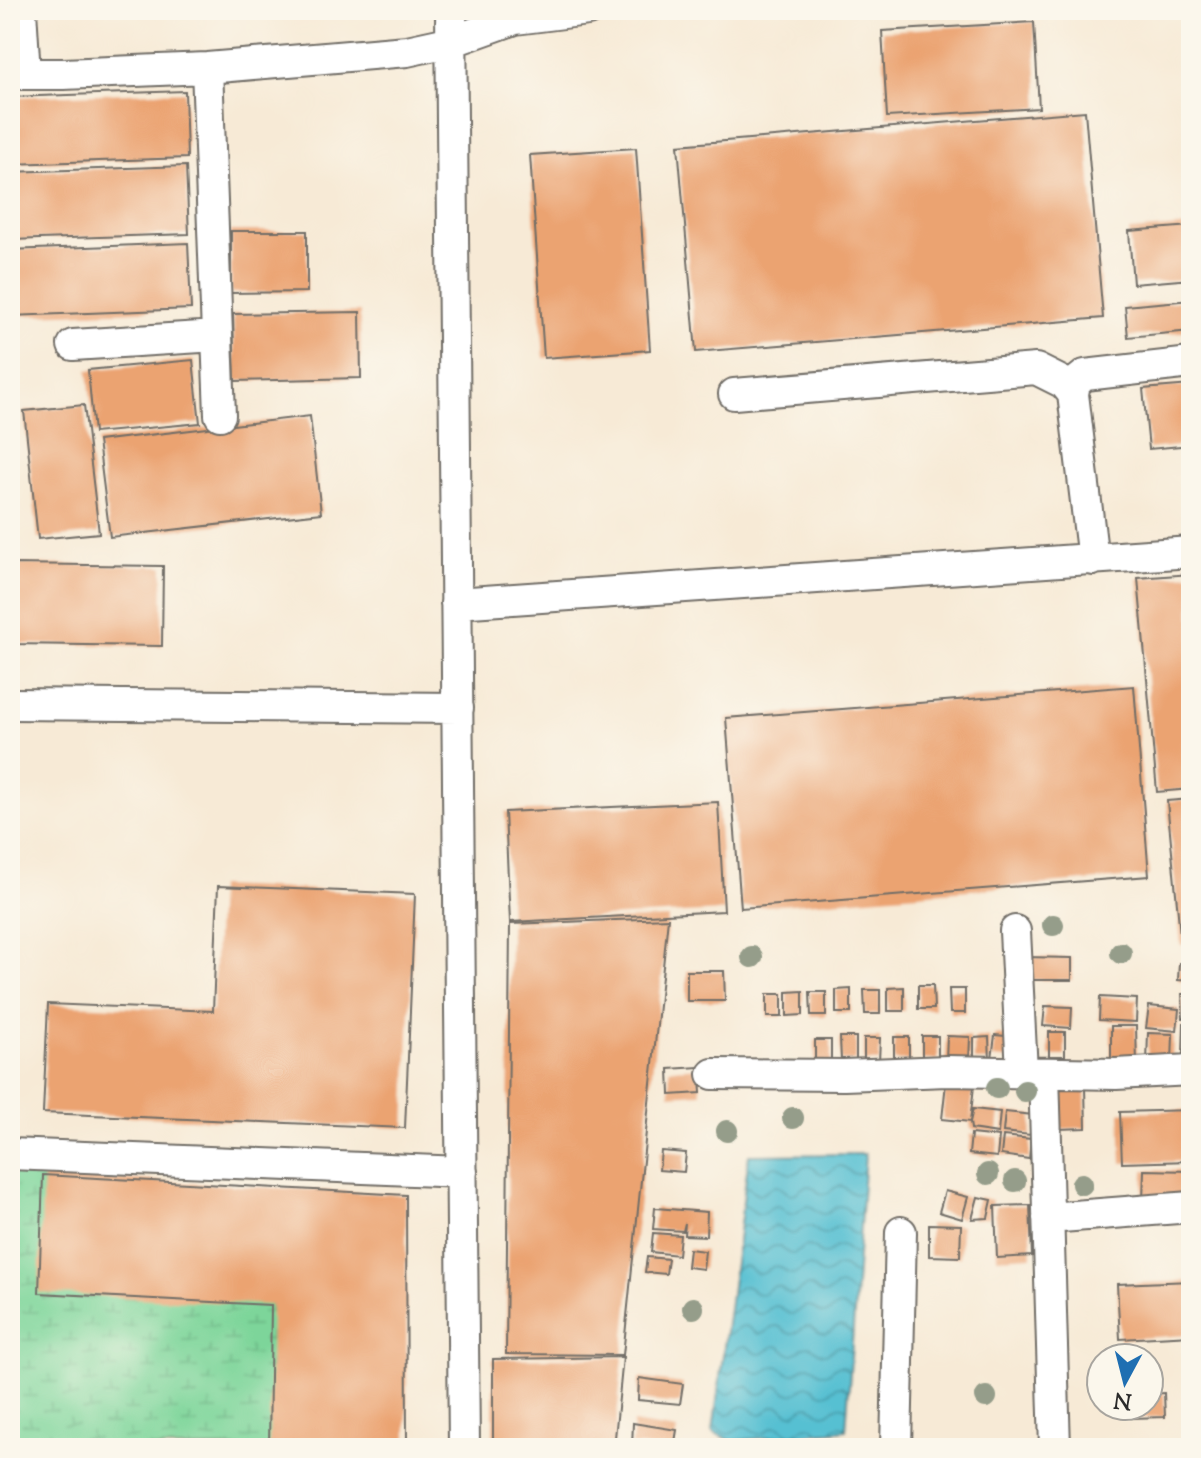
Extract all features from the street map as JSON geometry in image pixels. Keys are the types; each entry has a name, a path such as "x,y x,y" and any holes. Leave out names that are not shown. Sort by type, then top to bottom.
{"street":[{"path":"21,10 17,74 207,68 407,51 453,41 515,19 588,10"},
{"path":"451,10 464,1448"},
{"path":"207,68 220,415"},
{"path":"73,345 217,336"},
{"path":"1093,560 1073,394 1075,383 1085,375 1191,363"},
{"path":"734,394 1036,369 1064,383 1073,394"},
{"path":"456,603 1191,552"},
{"path":"10,704 458,708"},
{"path":"1015,931 1048,1218 1055,1448"},
{"path":"713,1074 844,1075 947,1071 1116,1074 1191,1070"},
{"path":"10,1154 462,1172"},
{"path":"1048,1218 1191,1207"},
{"path":"896,1448 901,1232"}],"green space":[{"path":"10,1171 50,1173 44,1283 279,1295 271,1448 10,1448"}],"water":[{"path":"865,1154 846,1430 732,1441 713,1432 749,1155"}],"building":[{"path":"1034,22 1039,108 887,117 882,31"},
{"path":"185,91 187,158 10,164 10,97"},
{"path":"1085,111 1103,318 696,352 678,145"},
{"path":"636,148 650,350 544,358 530,155"},
{"path":"186,166 189,234 10,240 10,172"},
{"path":"1191,226 1191,279 1133,284 1129,231"},
{"path":"231,231 307,231 307,292 231,293"},
{"path":"188,243 191,309 10,316 10,250"},
{"path":"1191,300 1191,331 1128,337 1125,306"},
{"path":"360,312 361,378 235,381 233,314"},
{"path":"193,360 200,423 94,433 88,370"},
{"path":"1191,385 1191,445 1149,449 1143,389"},
{"path":"84,405 99,533 38,539 24,411"},
{"path":"310,416 321,513 110,537 98,441"},
{"path":"10,564 163,566 162,646 10,644"},
{"path":"1191,574 1191,789 1157,792 1138,578"},
{"path":"1134,686 1149,876 741,908 726,718"},
{"path":"1191,799 1191,944 1181,945 1167,801"},
{"path":"718,802 724,911 510,922 505,812"},
{"path":"218,886 415,894 405,1128 43,1113 48,1004 213,1011"},
{"path":"668,918 623,1355 506,1354 510,924"},
{"path":"1024,957 1072,958 1072,980 1024,980"},
{"path":"1179,963 1191,964 1191,981 1178,980"},
{"path":"687,971 724,971 725,1001 687,1001"},
{"path":"918,985 933,985 934,1009 918,1009"},
{"path":"904,987 904,1011 888,1011 888,988"},
{"path":"851,989 851,1013 836,1013 836,990"},
{"path":"949,989 965,989 965,1013 950,1013"},
{"path":"864,990 880,990 880,1014 865,1014"},
{"path":"803,991 803,1015 787,1016 787,992"},
{"path":"810,992 826,992 826,1016 811,1016"},
{"path":"767,994 782,994 782,1017 767,1017"},
{"path":"1182,994 1191,994 1191,1018 1183,1018"},
{"path":"1100,997 1137,999 1136,1022 1099,1020"},
{"path":"1045,1006 1072,1007 1071,1028 1043,1026"},
{"path":"1149,1006 1179,1009 1177,1031 1146,1028"},
{"path":"1184,1023 1191,1023 1191,1054 1183,1054"},
{"path":"1111,1026 1136,1026 1137,1065 1111,1065"},
{"path":"1049,1032 1065,1032 1065,1056 1049,1056"},
{"path":"1148,1033 1173,1034 1172,1064 1147,1063"},
{"path":"995,1035 1016,1037 1014,1060 992,1058"},
{"path":"922,1036 938,1036 938,1060 922,1060"},
{"path":"947,1036 970,1037 969,1062 946,1061"},
{"path":"840,1037 856,1037 856,1061 841,1061"},
{"path":"894,1037 909,1037 909,1061 894,1061"},
{"path":"989,1037 990,1061 974,1061 974,1038"},
{"path":"864,1038 880,1038 879,1062 864,1062"},
{"path":"815,1040 831,1040 831,1064 815,1064"},
{"path":"699,1067 701,1093 670,1095 669,1069"},
{"path":"946,1083 974,1086 970,1122 942,1119"},
{"path":"1085,1087 1086,1128 1058,1129 1056,1088"},
{"path":"973,1109 1000,1112 998,1133 971,1129"},
{"path":"1191,1110 1191,1161 1122,1163 1120,1112"},
{"path":"1005,1112 1033,1115 1031,1135 1003,1132"},
{"path":"971,1134 999,1137 997,1157 969,1154"},
{"path":"1003,1136 1031,1139 1029,1159 1001,1155"},
{"path":"661,1151 686,1153 684,1172 659,1170"},
{"path":"1144,1170 1191,1171 1191,1202 1143,1202"},
{"path":"43,1175 406,1195 407,1448 269,1448 271,1305 39,1293"},
{"path":"945,1191 968,1197 962,1219 939,1212"},
{"path":"978,1197 992,1200 988,1218 972,1219"},
{"path":"1030,1205 1032,1256 997,1258 995,1206"},
{"path":"655,1208 707,1212 706,1236 684,1235 685,1223 683,1231 653,1229"},
{"path":"929,1224 961,1225 960,1257 929,1256"},
{"path":"653,1233 680,1235 678,1255 651,1252"},
{"path":"689,1249 705,1251 703,1269 687,1267"},
{"path":"647,1257 668,1259 666,1274 645,1272"},
{"path":"1191,1281 1191,1335 1120,1339 1117,1284"},
{"path":"623,1357 614,1448 493,1448 493,1359"},
{"path":"639,1378 683,1384 680,1404 638,1400"},
{"path":"633,1423 677,1430 674,1448 632,1446"}]}
